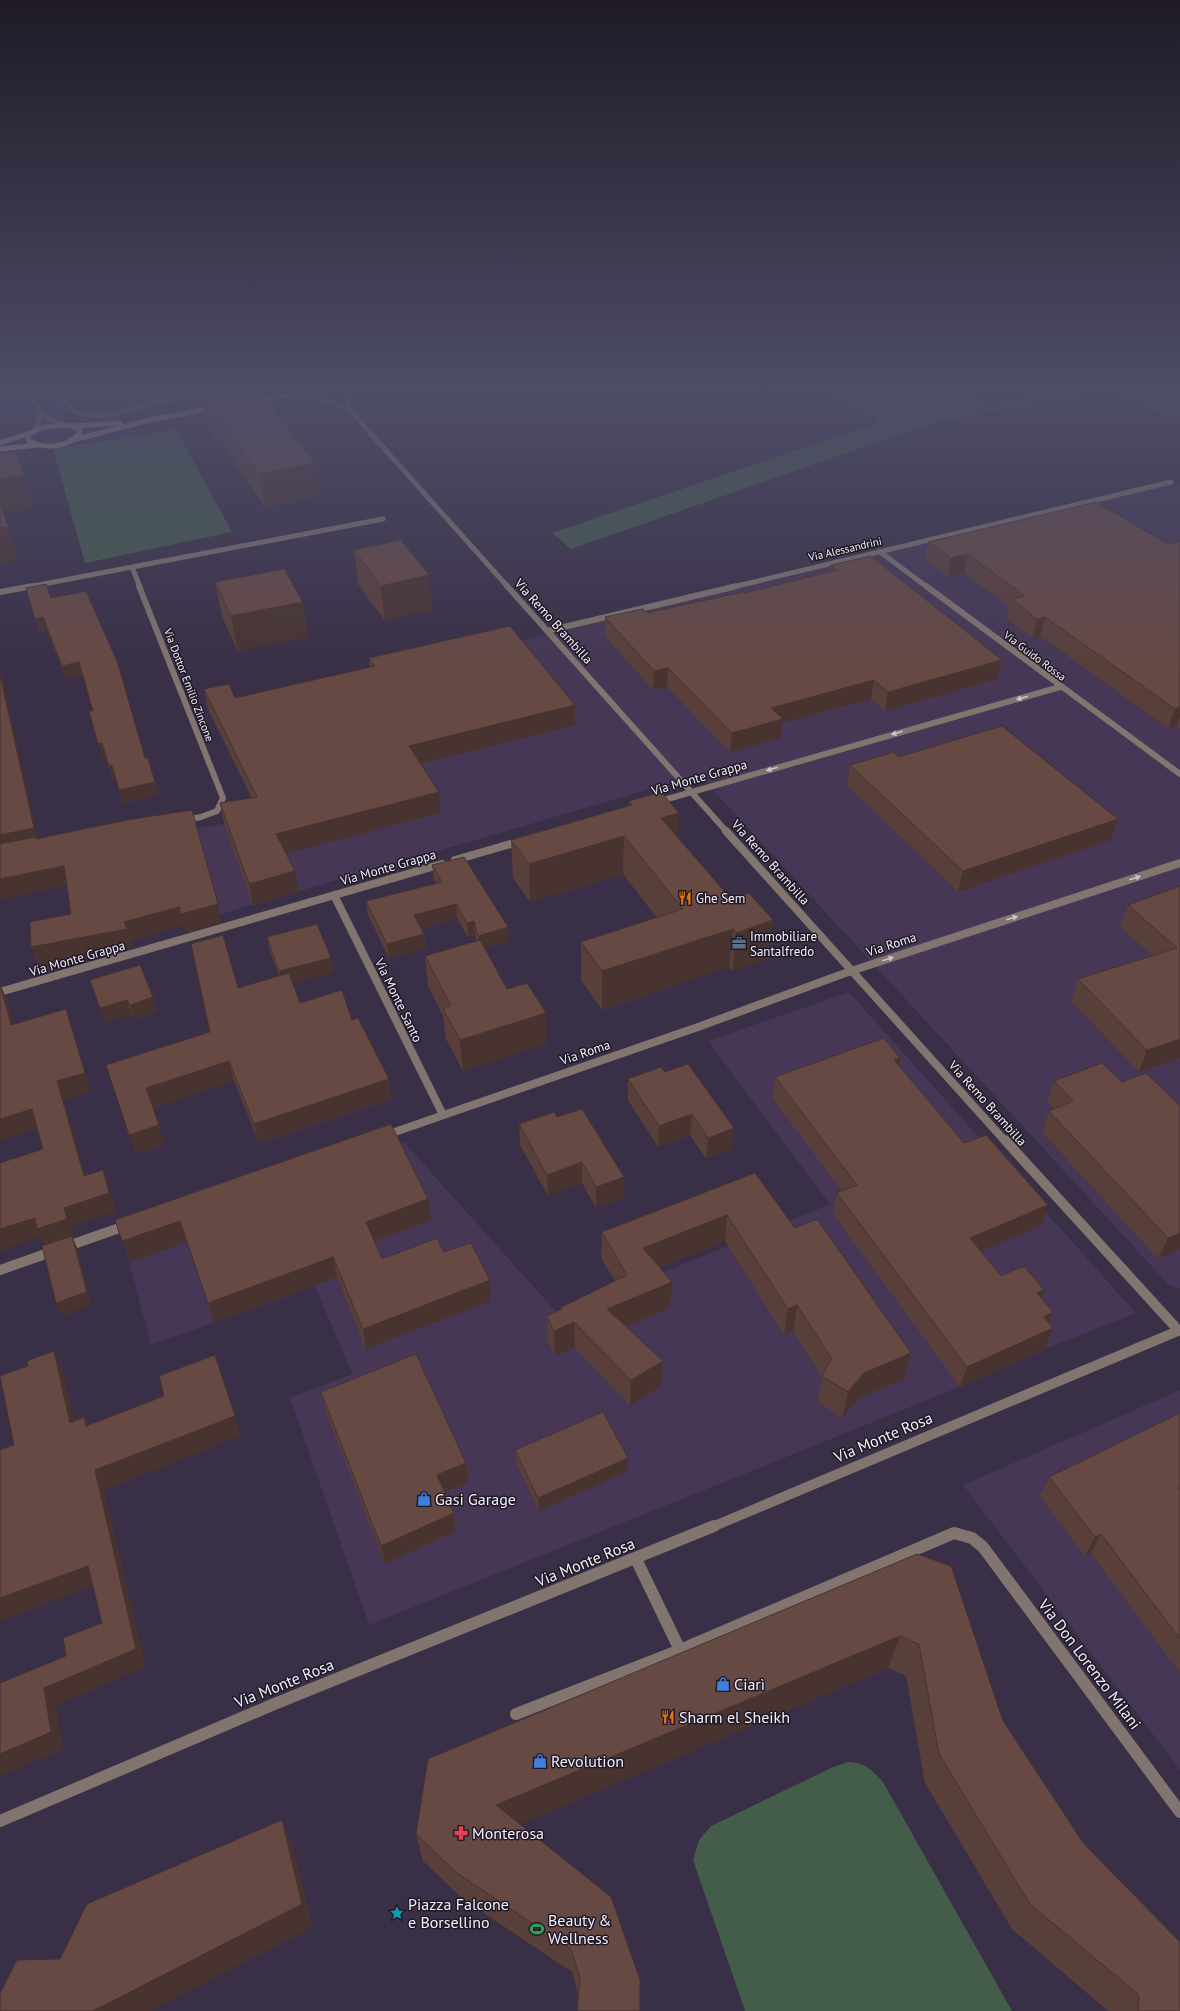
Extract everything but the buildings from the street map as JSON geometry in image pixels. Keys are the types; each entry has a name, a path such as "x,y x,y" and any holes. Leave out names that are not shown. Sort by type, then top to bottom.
{"street":[{"name":"Via Remo Brambilla","path":"416,484 851,971 1179,1330"},
{"name":"Via Alessandrini","path":"547,631 1163,484"},
{"path":"0,592 383,519"},
{"name":"Via Guido Rossa","path":"879,551 1060,687 1180,774"},
{"name":"Via Dottor Emilio Zincone","path":"132,567 223,798 217,811 201,817 178,822"},
{"name":"Via Monte Grappa","path":"647,805 1060,687"},
{"name":"Via Monte Grappa","path":"0,992 532,838"},
{"name":"Via Roma","path":"374,1139 698,1027 851,971 1180,863"},
{"name":"Via Monte Santo","path":"334,895 443,1115"},
{"path":"0,1270 135,1223"},
{"name":"Via Monte Rosa","path":"0,1821 272,1704 636,1559 1179,1330"},
{"name":"Via Don Lorenzo Milani","path":"680,1650 954,1533 972,1538 983,1547 1180,1812"},
{"path":"516,1714 680,1650 636,1559"}],"shaded area":[{"path":"1163,484 1175,484 1180,486 1180,1289 1168,1284 699,775 124,942 162,834 261,818 208,709 358,681"},
{"path":"849,992 1136,1313 1045,1349 960,1387 369,1625 290,1398 352,1374 315,1286 151,1345 123,1240 404,1142 559,1315 830,1204 708,1041"},
{"path":"1180,1390 1180,1770 963,1485"}],"green space":[{"path":"63,484 206,484 232,532 85,563"},
{"path":"697,484 758,484 571,549 552,533"},
{"path":"848,1762 864,1765 883,1782 1012,2011 745,2011 693,1860 699,1840 711,1826 831,1768"}],"place":[{"name":"Ghe Sem","path":"685,898"},
{"name":"Immobiliare Santalfredo","path":"739,943"},
{"name":"Gasi Garage","path":"424,1499"},
{"name":"Ciarì","path":"723,1684"},
{"name":"Sharm el Sheikh","path":"668,1717"},
{"name":"Revolution","path":"540,1761"},
{"name":"Monterosa","path":"461,1833"},
{"name":"Piazza Falcone e Borsellino","path":"397,1913"},
{"name":"Beauty & Wellness","path":"537,1929"}]}
